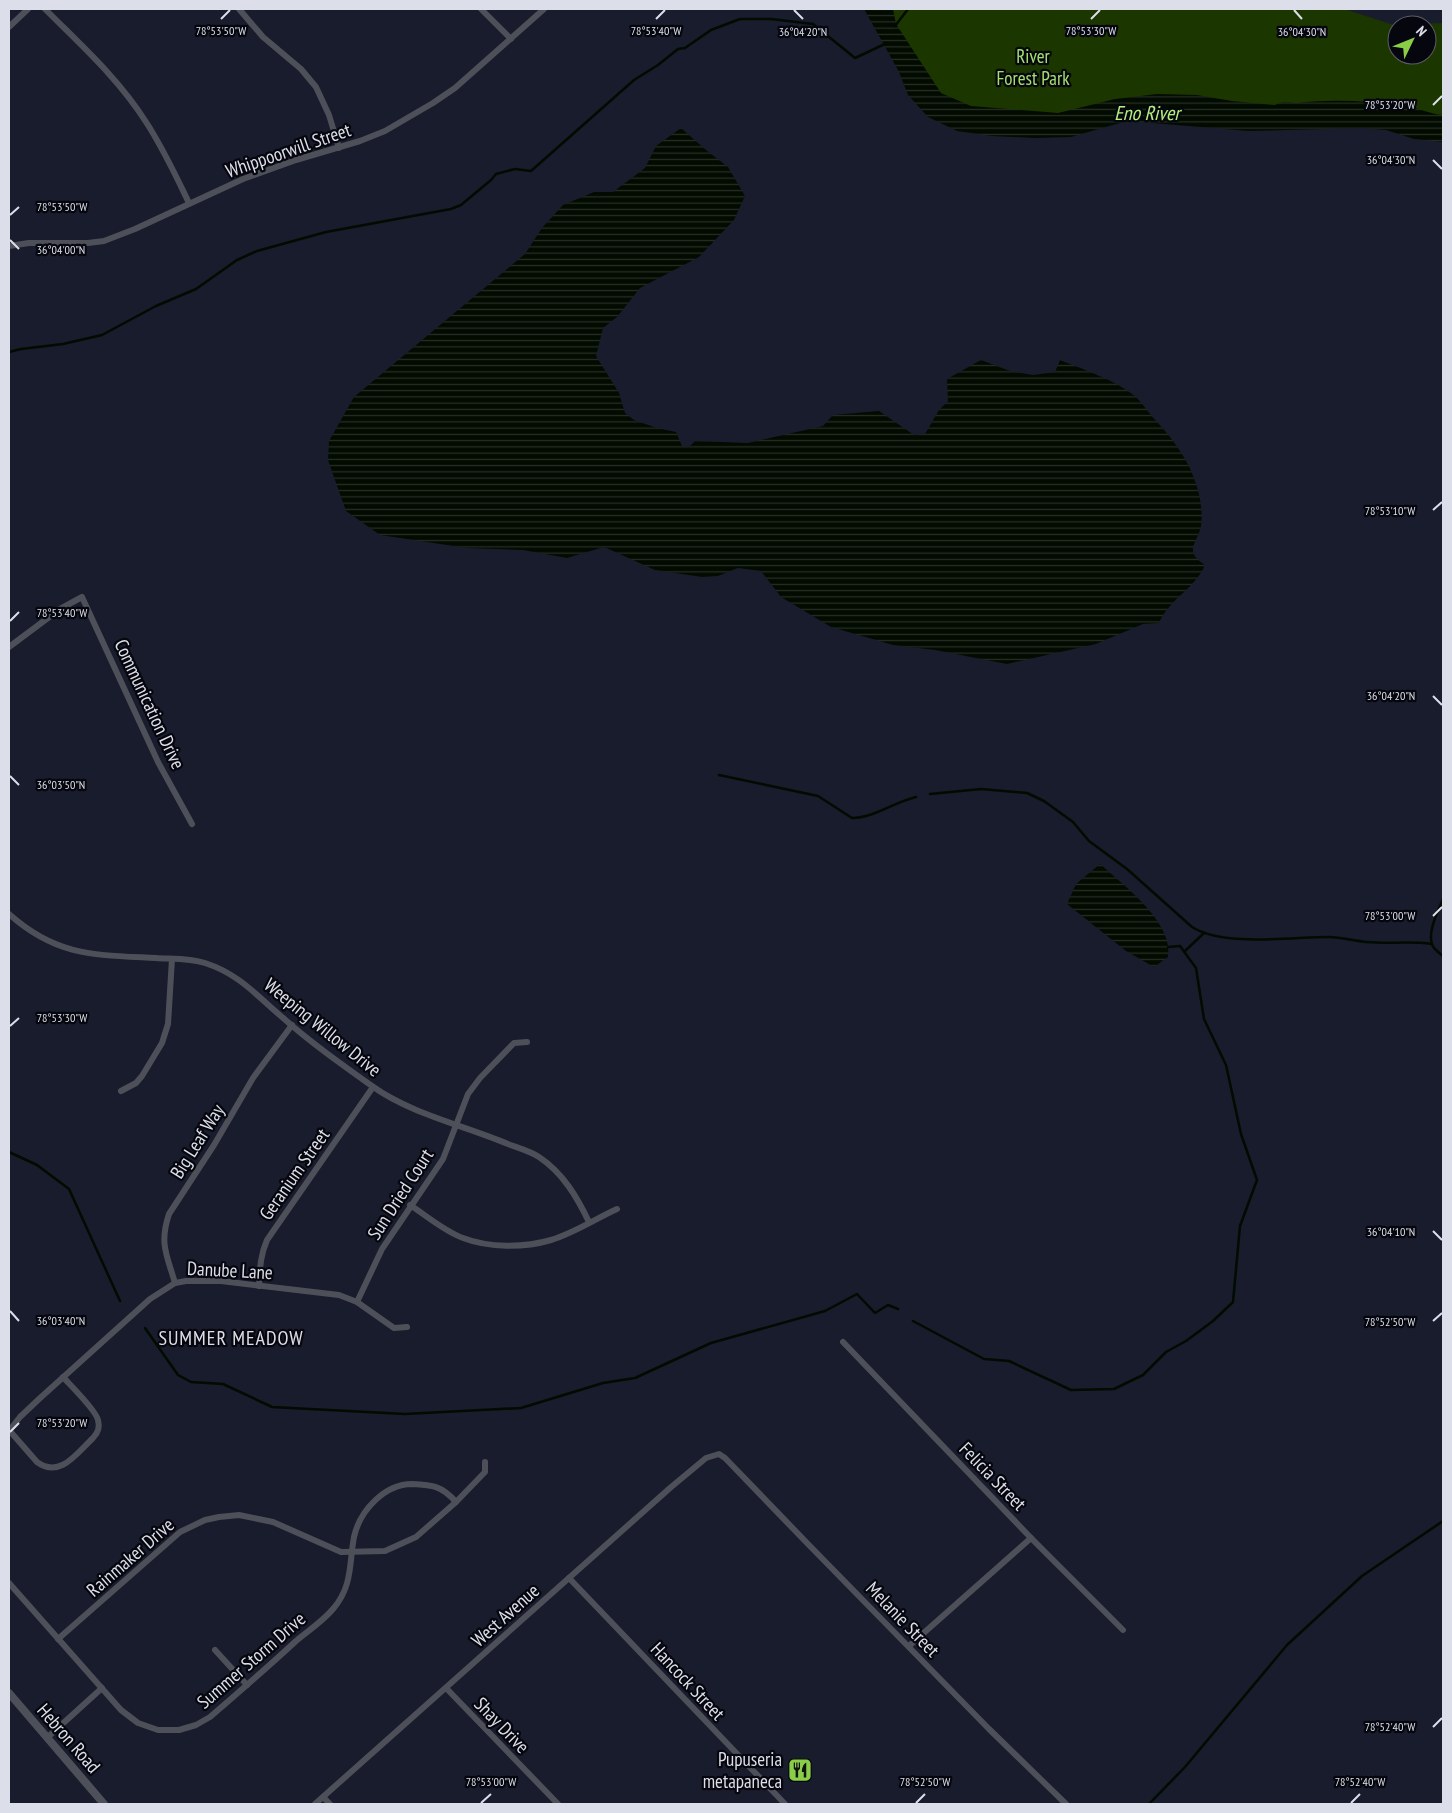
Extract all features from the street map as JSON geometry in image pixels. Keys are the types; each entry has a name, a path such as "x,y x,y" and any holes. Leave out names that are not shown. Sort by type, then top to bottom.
{"street":[{"path":"9,27 28,9"},
{"path":"45,9 99,64 128,97 160,144 189,203"},
{"path":"239,9 263,37 301,69 316,87 329,115 339,148"},
{"path":"481,9 511,39"},
{"name":"Whippoorwill Street","path":"9,246 29,243 88,243 104,240 135,229 224,187 276,167 339,148 384,131 433,103 468,77 544,9"},
{"name":"Communication Drive","path":"9,647 60,609 82,597 158,762 192,824"},
{"name":"Weeping Willow Drive","path":"9,914 47,942 68,950 106,956 204,962 238,978 292,1025 373,1087 399,1102 538,1157 566,1182 580,1202 589,1222"},
{"path":"121,1091 136,1083 142,1076 162,1043 168,1024 172,959"},
{"name":"Big Leaf Way","path":"175,1284 165,1253 165,1225 169,1214 214,1145 253,1078 292,1025"},
{"name":"Sun Dried Court","path":"357,1302 382,1249 410,1205 443,1159 468,1094 480,1078 514,1043 527,1042"},
{"name":"Geranium Street","path":"260,1286 260,1260 267,1240 373,1087"},
{"path":"410,1205 448,1231 463,1238 481,1243 511,1246 551,1240 617,1209"},
{"name":"Danube Lane","path":"9,1430 20,1417 63,1377 150,1299 175,1284 186,1281 221,1282 339,1295 357,1302 394,1328 407,1326"},
{"name":"Felicia Street","path":"842,1342 1123,1630"},
{"path":"9,1430 37,1462 42,1466 53,1468 64,1465 93,1438 99,1426 97,1416 63,1377"},
{"name":"West Avenue","path":"314,1804 698,1464 712,1455 719,1454"},
{"name":"Melanie Street","path":"719,1454 910,1646 989,1729 1066,1804"},
{"name":"Rainmaker Drive","path":"58,1639 180,1532 205,1520 239,1515 273,1522 341,1552 385,1551 416,1537 456,1502 485,1472 486,1462"},
{"name":"Summer Storm Drive","path":"9,1583 121,1710 138,1723 158,1730 179,1730 196,1725 210,1717 334,1608 350,1578 354,1536 362,1518 375,1500 386,1492 404,1484 437,1486 448,1492 456,1502"},
{"path":"910,1646 1032,1538"},
{"name":"Hancock Street","path":"570,1578 785,1804"},
{"path":"215,1650 246,1685"},
{"path":"48,1737 102,1688"},
{"name":"Shay Drive","path":"446,1688 558,1804"},
{"name":"Hebron Road","path":"9,1693 104,1804"},
{"path":"323,1797 330,1804"}],"green space":[{"name":"River Forest Park","path":"888,9 1344,9 1387,23 1387,65 1437,65 1437,23 1443,23 1443,123 1171,108 1033,127 945,111 919,82"}],"water":[{"name":"Eno River","path":"864,9 893,9 896,24 941,93 971,106 1058,113 1115,99 1157,94 1197,95 1232,101 1275,105 1324,101 1365,102 1406,106 1443,115 1443,142 1414,139 1386,130 1361,128 1249,131 1127,121 1071,137 992,136 957,131 928,117 908,95 899,72"},
{"path":"681,128 728,167 745,196 734,220 699,257 640,288 617,317 603,328 596,356 619,393 625,413 634,420 676,432 682,446 689,447 695,441 748,443 823,426 833,415 879,411 914,435 925,434 939,410 948,401 947,379 981,360 1010,371 1033,375 1055,372 1060,360 1109,380 1136,397 1174,443 1184,458 1197,486 1202,515 1201,526 1193,551 1198,560 1205,565 1195,581 1169,607 1159,623 1143,624 1096,644 1007,664 935,650 893,645 831,627 781,597 761,571 738,568 718,576 702,577 655,570 604,547 567,558 523,550 467,548 380,535 346,511 328,460 329,441 354,397 525,254 542,228 563,205 594,192 613,192 645,168 656,146"},
{"path":"1100,864 1145,905 1163,931 1168,944 1168,957 1154,967 1126,951 1067,904 1076,884"}],"waterway":[{"path":"895,26 908,9"},
{"path":"9,352 63,344 102,335 156,306 196,289 237,260 257,251 326,232 451,209 461,205 496,174 515,169 531,171 634,80 658,65 678,49 685,48 711,30 740,19 771,19 813,24 855,58 887,43"},
{"path":"719,775 818,796 852,818 876,813 916,797"},
{"path":"930,794 981,789 1027,793 1044,801 1073,822 1089,841 1127,869 1192,927 1205,933 1221,937 1258,940 1329,937 1367,942 1432,944"},
{"path":"1443,899 1433,923 1431,937 1434,948 1443,956"},
{"path":"1185,951 1204,933"},
{"path":"913,1321 984,1359 1009,1361 1071,1390 1114,1389 1143,1375 1166,1352 1186,1341 1213,1321 1233,1302 1240,1226 1257,1180 1241,1134 1226,1065 1204,1019 1196,968 1180,946 1168,947"},
{"path":"9,1152 37,1165 69,1189 120,1301"},
{"path":"145,1328 178,1375 191,1382 223,1384 272,1407 405,1414 521,1408 603,1383 635,1378 711,1343 825,1311 857,1294 875,1313 888,1305 898,1309"},
{"path":"1149,1804 1185,1767 1287,1645 1362,1576 1443,1521"}],"place":[{"name":"Pupuseria metapaneca","path":"800,1770"}],"district":[{"name":"SUMMER MEADOW","path":"231,1338"}]}
